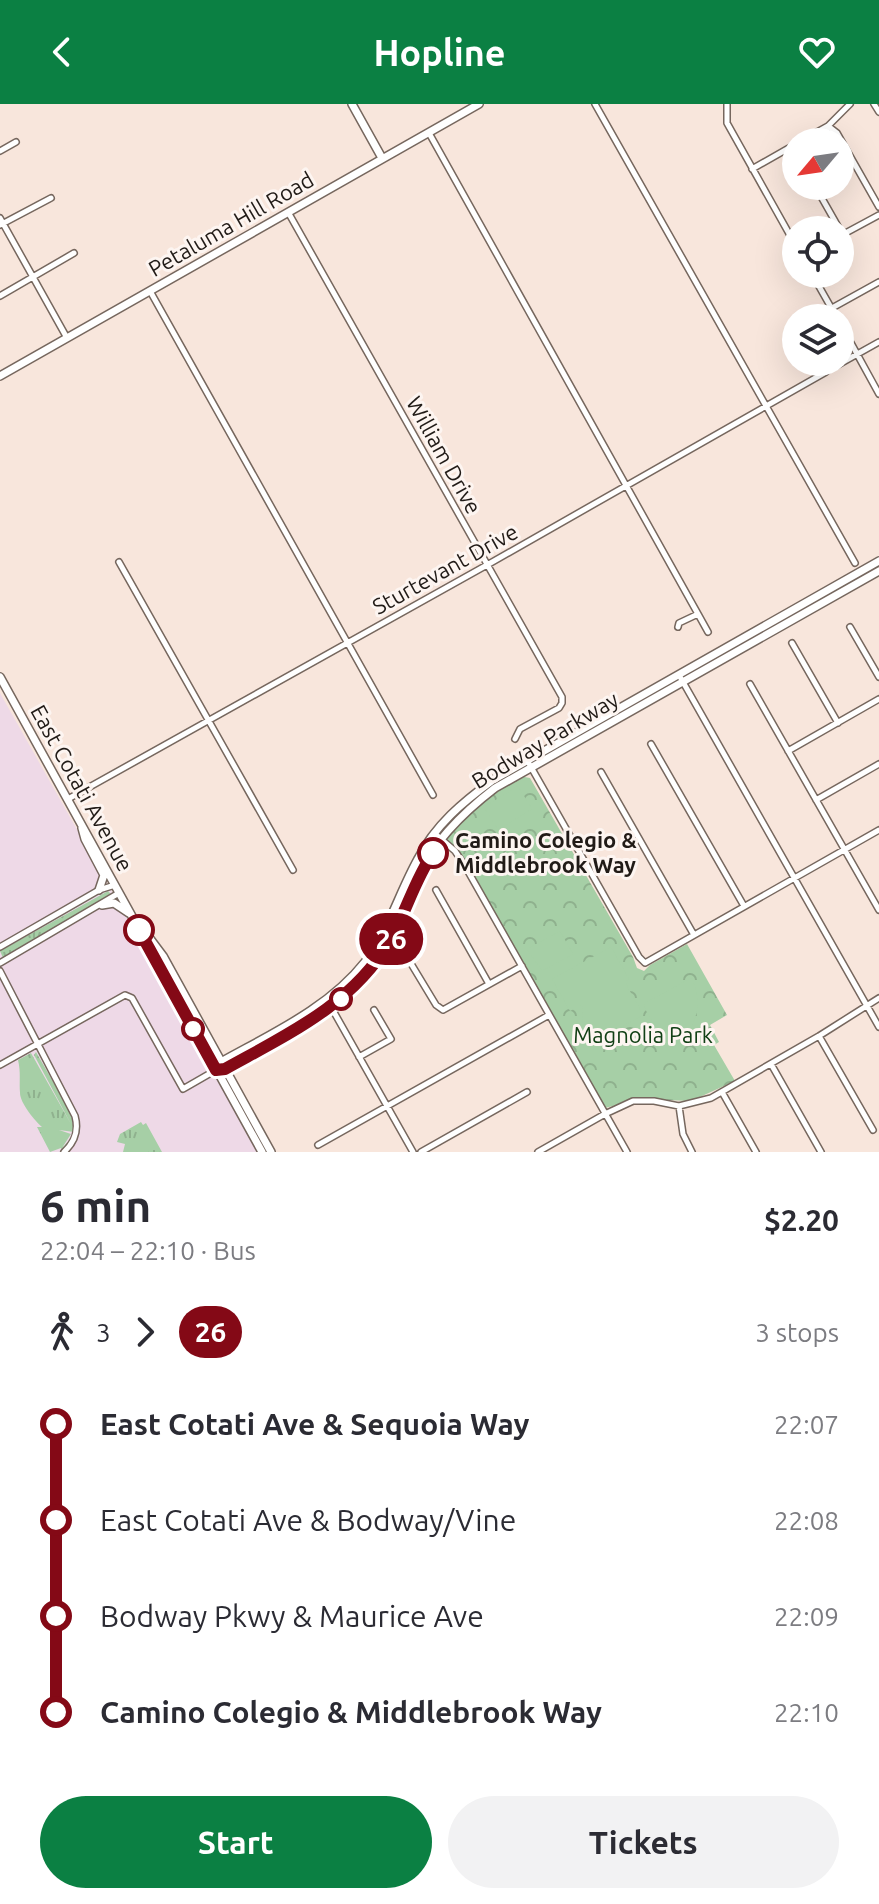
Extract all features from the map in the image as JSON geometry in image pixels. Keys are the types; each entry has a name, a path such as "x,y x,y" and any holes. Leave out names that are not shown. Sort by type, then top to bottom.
{"street":[{"path":"352,104 382,158"},
{"name":"Petaluma Hill Road","path":"0,376 479,104"},
{"path":"595,104 855,563"},
{"path":"727,104 727,123 782,222"},
{"path":"825,128 850,104"},
{"path":"874,104 879,112"},
{"path":"828,126 837,133 879,207"},
{"path":"428,132 708,632"},
{"path":"0,151 16,142"},
{"path":"752,169 782,153"},
{"path":"51,198 1,222 67,338"},
{"name":"William Drive","path":"288,212 562,697 559,708 520,729 515,739"},
{"path":"854,227 879,215"},
{"path":"0,296 74,253"},
{"path":"839,304 879,282"},
{"path":"150,291 433,795"},
{"path":"854,357 879,342"},
{"path":"854,349 879,394"},
{"name":"Sturtevant Drive","path":"68,799 819,376"},
{"name":"Bodway Parkway","path":"681,678 879,561"},
{"path":"119,562 293,870"},
{"name":"Bodway Parkway","path":"328,1004 377,945 418,857 434,833 461,804 493,780 879,571"},
{"path":"678,627 679,623 698,614"},
{"path":"850,627 879,677"},
{"path":"792,643 838,723"},
{"name":"East Cotati Avenue","path":"0,677 155,962 271,1152"},
{"path":"681,678 879,1027"},
{"path":"750,684 879,910"},
{"path":"788,751 879,699"},
{"path":"651,744 744,906"},
{"path":"529,763 641,961 648,962 879,830"},
{"name":"Bodway Parkway","path":"221,1067 328,1004 372,967 390,941 419,873 442,839 466,809 529,763"},
{"path":"816,800 879,764"},
{"path":"601,772 694,935"},
{"path":"79,818 85,839 104,875 99,890"},
{"path":"434,833 455,851 465,866 627,1152"},
{"path":"0,947 99,890 118,889"},
{"path":"0,963 102,905 118,889"},
{"path":"436,890 489,984"},
{"path":"102,905 114,903 132,916"},
{"path":"407,957 436,1005 443,1010 522,966"},
{"path":"0,971 77,1123 74,1140 64,1152"},
{"path":"0,1065 121,996 129,995 183,1089 221,1067"},
{"path":"538,1152 633,1101 679,1106 722,1092 879,998"},
{"path":"328,1004 413,1152"},
{"path":"359,1057 391,1039 374,1010"},
{"path":"318,1145 549,1015"},
{"path":"819,1036 873,1130"},
{"path":"771,1064 821,1152"},
{"name":"East Cotati Avenue","path":"221,1067 262,1152"},
{"path":"421,1152 527,1092"},
{"path":"722,1092 756,1152"},
{"path":"679,1106 683,1134 692,1152"}],"shaded area":[{"path":"0,693 259,1152 0,1152"}],"green space":[{"name":"Magnolia Park","path":"519,776 530,778 637,968 644,971 687,944 727,1015 710,1025 719,1042 714,1045 735,1081 691,1101 640,1099 605,1108 600,1103 447,839 468,812"},
{"path":"518,786 532,809 498,830 484,807"},
{"path":"108,891 111,894 109,898 3,958 0,951"},
{"path":"560,931 573,954 542,971 527,949"},
{"path":"611,947 629,979 625,982 642,1013 591,1044 583,1031 582,1005 570,1011 552,979"},
{"path":"691,978 697,999 695,1018 685,1036 668,1050 644,1007 645,1003"},
{"path":"36,1052 71,1113 74,1132 59,1130 71,1134 62,1148 73,1136 62,1150 50,1152 37,1127 42,1127 28,1112 21,1097 18,1060 31,1053 71,1124 34,1055"},
{"path":"141,1122 143,1125 146,1123 162,1152 123,1152 125,1144 117,1142 120,1134"}],"bus line":[{"name":"26","path":"139,930 216,1070 225,1069 331,1008 354,987 390,941 419,873 433,853"}],"place":[{"name":"Camino Colegio & Middlebrook Way","path":"433,853"}]}
